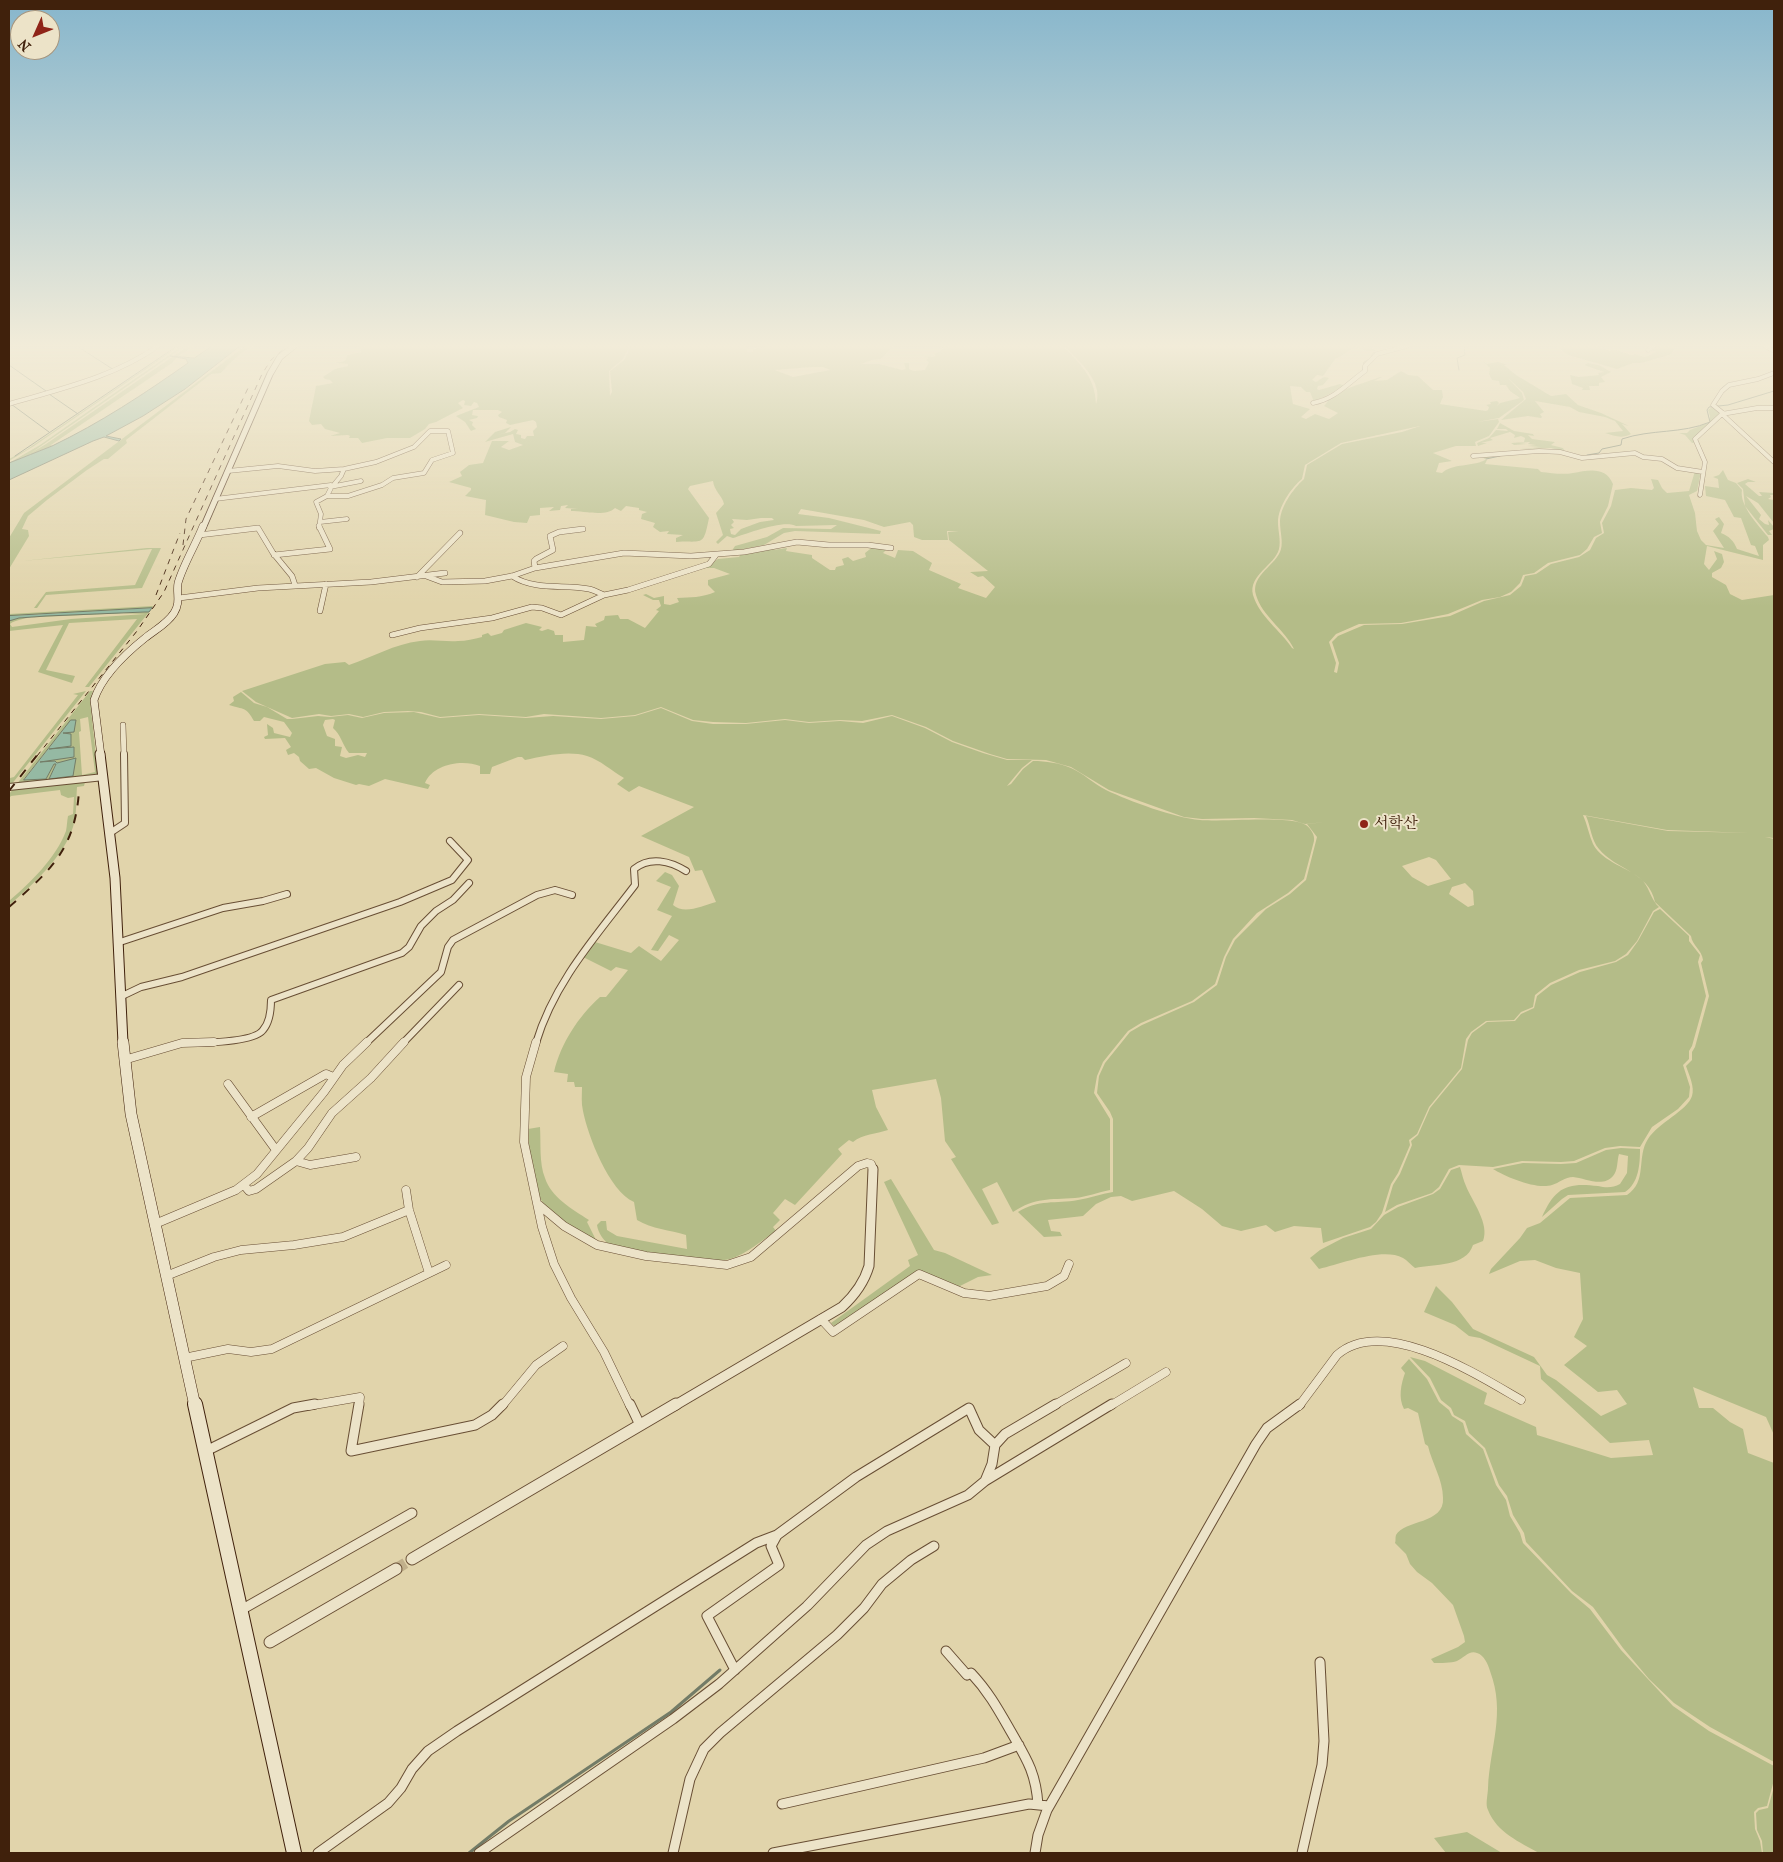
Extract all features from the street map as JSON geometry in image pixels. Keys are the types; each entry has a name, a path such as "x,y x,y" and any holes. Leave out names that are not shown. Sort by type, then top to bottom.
{"main road":[{"path":"245,433 178,584 179,598 176,610 167,622 139,643 97,690 94,704 115,878 124,1060 130,1114 294,1853"}],"street":[{"path":"228,471 278,466 315,471 344,469 376,462 414,448 431,433"},
{"path":"274,555 329,550 328,543 319,529 321,514 316,502 326,496 348,496 382,485 393,478 420,475 428,470 432,460 453,453 449,433"},
{"path":"1700,495 1705,462 1695,439 1702,433"},
{"path":"1743,433 1774,462"},
{"path":"1473,456 1540,451 1560,452 1582,458 1635,453 1662,459 1677,468 1703,472"},
{"path":"326,496 330,486 342,476 344,469"},
{"path":"215,499 361,481"},
{"path":"320,522 347,519"},
{"path":"199,535 258,528 274,555 288,570 295,585"},
{"path":"535,568 534,561 536,558 554,550 550,536 559,532 582,529"},
{"path":"417,577 460,533"},
{"path":"426,576 442,582 490,580 512,576 535,568 624,553 691,556 716,555 797,542 829,545 868,545 891,548"},
{"path":"392,635 437,625 460,625 528,607 542,608 562,615 604,595 628,590 709,564 716,555"},
{"path":"179,598 295,585 371,582 445,573"},
{"path":"512,576 518,580 555,588 590,589 604,595"},
{"path":"320,611 326,584"},
{"path":"110,833 125,822 123,725"},
{"path":"9,787 104,777"},
{"path":"120,997 141,987 182,978 354,919 450,881 464,867 468,860 450,841"},
{"path":"640,1425 604,1352 561,1280 548,1246 524,1142 524,1092 531,1060 546,1012 566,976 635,885 634,869 638,864 652,860 680,866 686,871"},
{"path":"124,1060 182,1043 242,1039 258,1034 263,1031 271,1012 271,1000 402,952 409,947 421,926 436,911 453,900 469,882"},
{"path":"155,1224 244,1185 257,1174 324,1092 333,1077 358,1049 441,972 446,963 449,945 453,940 537,895 555,890 572,895"},
{"path":"117,943 223,908 248,905 287,894"},
{"path":"244,1185 249,1191 256,1189 296,1161 308,1148 332,1113 371,1078 420,1024 459,985"},
{"path":"251,1117 326,1074 333,1077"},
{"path":"228,1084 276,1150"},
{"path":"296,1161 310,1165 356,1157"},
{"path":"412,1559 842,1307 866,1280 869,1266 873,1169 871,1164 866,1163 858,1166 751,1257 727,1265 682,1262 597,1245 564,1226 539,1205"},
{"path":"406,1190 409,1210 429,1273"},
{"path":"166,1276 214,1257 241,1250 294,1246 343,1237 409,1210"},
{"path":"821,1319 833,1332 919,1274 964,1293 989,1296 1047,1286 1064,1276 1068,1264"},
{"path":"184,1358 228,1349 251,1352 272,1349 446,1265"},
{"path":"1035,1853 1044,1805 1256,1444 1266,1429 1292,1412 1300,1404 1334,1358 1345,1348 1359,1342 1373,1341 1409,1347 1464,1368 1520,1400"},
{"path":"206,1451 294,1408 360,1397 351,1451 475,1425 486,1421 499,1411 530,1371 547,1355 563,1346"},
{"path":"985,1481 992,1464 995,1445 1005,1434 1126,1362"},
{"path":"479,1853 673,1719 735,1670 807,1606 866,1545 887,1531 968,1495 985,1481 1166,1372"},
{"path":"318,1853 388,1803 401,1788 412,1769 428,1751 457,1731 756,1543 777,1536 856,1477 969,1408 980,1430 995,1445"},
{"path":"241,1610 412,1513"},
{"path":"735,1670 707,1616 780,1566 771,1546 777,1536"},
{"path":"673,1853 690,1779 704,1748 837,1635 864,1608 882,1584 911,1560 934,1546"},
{"path":"270,1642 396,1569"},
{"path":"946,1651 967,1675 971,1673 988,1691 1019,1745 1025,1751 1038,1793 1044,1805"},
{"path":"1302,1853 1322,1765 1324,1741 1320,1662"},
{"path":"782,1804 984,1758 1019,1745"},
{"path":"773,1853 1029,1804 1044,1805"}],"shaded area":[{"path":"53,433 9,461 9,459"},
{"path":"60,433 31,453 62,433 69,433 52,446 9,463"},
{"path":"77,433 112,433 106,436 121,439 119,441 104,437 93,441 9,480 9,463 52,446"},
{"path":"130,433 135,433 126,440 127,443 108,459 104,459 87,470 28,516 22,529 28,530 29,536 9,569 9,538 24,513"},
{"path":"340,433 419,433 410,438 387,438 362,443 358,438 349,438 350,436 348,435 330,436"},
{"path":"494,433 505,433 497,435 517,433 521,435 521,438 525,439 527,436 534,436 533,433 1388,433 1341,443 1305,465 1302,479 1294,487 1280,510 1278,522 1279,549 1277,555 1254,582 1253,595 1265,617 1294,649 1263,610 1255,588 1260,576 1279,555 1282,543 1280,525 1282,510 1304,479 1307,465 1342,444 1398,433 1491,433 1489,436 1475,442 1476,446 1456,446 1433,453 1452,461 1439,463 1436,472 1442,473 1457,466 1487,460 1485,464 1538,469 1541,472 1561,474 1590,470 1606,474 1610,478 1613,484 1608,506 1600,522 1602,533 1594,537 1587,549 1580,555 1548,563 1534,573 1523,575 1520,583 1511,592 1500,597 1482,600 1448,614 1401,623 1359,624 1336,634 1329,642 1336,663 1334,672 1337,673 1339,663 1332,642 1338,636 1364,625 1402,624 1450,616 1484,601 1510,595 1521,586 1525,576 1536,574 1551,564 1579,557 1590,550 1596,538 1604,533 1602,523 1611,506 1615,490 1631,488 1652,490 1654,488 1651,479 1658,480 1667,493 1689,491 1695,471 1701,472 1697,491 1689,495 1695,513 1697,531 1701,540 1706,545 1724,548 1713,531 1719,524 1715,519 1719,517 1724,524 1721,533 1731,539 1737,549 1759,556 1755,546 1751,545 1741,518 1734,517 1725,500 1706,496 1705,486 1719,488 1718,479 1713,477 1719,475 1723,470 1728,480 1736,483 1742,490 1743,502 1746,508 1768,537 1769,540 1763,545 1763,560 1707,546 1704,564 1709,570 1717,559 1714,551 1722,554 1724,562 1721,568 1712,573 1712,577 1726,585 1730,594 1742,600 1774,595 1774,838 1765,837 1774,839 1774,1435 1766,1417 1693,1387 1699,1408 1713,1408 1730,1422 1743,1429 1748,1453 1774,1463 1774,1762 1710,1727 1674,1703 1649,1679 1593,1607 1572,1591 1526,1542 1524,1533 1513,1515 1507,1496 1499,1485 1485,1448 1469,1433 1465,1421 1454,1415 1451,1408 1441,1400 1430,1378 1410,1357 1425,1361 1487,1393 1484,1404 1536,1427 1537,1435 1611,1458 1653,1455 1649,1440 1610,1443 1541,1379 1540,1366 1480,1338 1469,1336 1455,1325 1424,1312 1436,1286 1452,1302 1473,1329 1534,1357 1547,1375 1601,1416 1627,1404 1617,1390 1598,1392 1564,1365 1587,1346 1574,1337 1583,1319 1580,1273 1556,1268 1535,1260 1520,1261 1489,1274 1491,1269 1527,1228 1540,1223 1570,1198 1627,1195 1633,1189 1640,1176 1643,1153 1648,1139 1685,1106 1692,1096 1692,1085 1686,1066 1692,1060 1692,1052 1709,996 1701,963 1703,960 1691,936 1655,902 1652,892 1646,884 1643,882 1654,901 1659,907 1653,911 1637,941 1626,954 1615,961 1579,970 1550,983 1535,995 1533,1007 1521,1012 1514,1020 1486,1021 1471,1032 1466,1039 1461,1068 1429,1107 1417,1134 1409,1140 1410,1145 1391,1184 1382,1213 1370,1227 1323,1243 1321,1228 1294,1226 1275,1232 1266,1225 1241,1231 1222,1226 1202,1209 1174,1191 1132,1201 1121,1196 1111,1197 1096,1204 1083,1216 1048,1220 1051,1231 1060,1232 1062,1236 1044,1237 1018,1212 1033,1205 1078,1200 1113,1192 1113,1119 1097,1093 1099,1076 1105,1063 1130,1032 1194,1002 1217,985 1226,957 1235,940 1266,909 1290,894 1306,880 1317,837 1307,824 1326,822 1305,824 1292,820 1184,817 1109,790 1071,767 1046,760 1007,759 953,741 926,727 892,715 862,721 809,722 785,719 746,723 713,722 693,720 661,707 635,715 601,718 544,714 526,717 479,714 440,717 408,711 384,712 363,717 349,714 331,716 319,714 292,718 256,702 242,691 325,664 345,662 349,665 410,643 425,640 467,640 482,637 482,635 488,633 491,636 526,623 542,627 539,630 542,631 548,629 554,631 555,635 563,635 563,642 584,640 586,626 597,627 595,624 604,620 605,616 618,615 620,619 628,619 645,628 659,611 656,610 661,606 659,600 653,600 643,595 646,594 654,598 664,596 664,604 670,605 679,602 677,598 710,594 715,592 708,585 708,580 730,574 714,568 704,568 718,559 739,557 741,554 778,547 773,550 787,548 786,551 812,555 812,558 830,570 835,570 836,567 844,565 842,559 848,557 853,561 866,557 865,553 874,546 887,549 883,553 895,558 898,550 913,551 932,563 929,570 961,584 958,588 986,598 995,587 983,576 978,577 970,572 988,571 949,540 948,532 959,531 947,531 948,540 922,540 914,537 913,525 910,522 884,527 864,520 801,509 798,514 829,518 881,531 880,534 795,531 784,533 764,545 734,551 735,546 767,537 783,528 831,529 837,525 796,526 783,524 733,538 727,536 718,544 716,542 723,535 716,513 724,504 713,481 690,486 688,489 709,518 703,538 697,541 676,542 676,538 683,535 667,534 669,531 660,532 653,527 655,523 641,519 642,514 647,512 639,510 639,508 626,506 621,511 615,508 601,513 571,511 571,509 578,509 565,508 568,505 561,506 560,510 549,511 554,507 540,508 540,515 530,516 527,523 514,522 485,515 486,500 465,496 471,488 449,482 462,476 460,472 469,465 483,463 492,441 509,441 501,447 509,450 523,445 515,442 513,434 485,442","holes":["772,518 774,520 760,522 741,529 735,535 731,534 730,529 734,528 731,525 734,522 732,519 747,520","1583,815 1667,830 1750,833 1668,831 1586,816 1594,842 1599,849 1614,862 1634,874 1603,856 1593,844","1429,857 1436,860 1451,879 1428,886 1412,877 1402,866","1465,883 1473,891 1474,905 1468,907 1449,894 1452,887"]},
{"path":"1493,433 1507,433 1490,438 1493,440 1481,443 1487,443 1478,446 1477,443 1489,438"},
{"path":"1511,433 1533,434 1534,436 1528,435 1532,439 1555,442 1551,445 1563,448 1565,452 1505,454 1485,459 1479,455 1558,450 1551,448 1520,449 1541,447 1527,446 1536,445 1528,444 1530,442 1514,445 1511,443 1524,442 1525,438 1521,436 1514,438 1515,435"},
{"path":"1605,433 1630,433 1631,434 1621,437"},
{"path":"1679,433 1700,433 1695,438 1695,443 1692,443 1685,435"},
{"path":"1748,479 1756,482 1745,484 1759,496 1762,496 1759,492 1774,493 1768,499 1774,500 1774,523 1758,503 1746,496 1761,515 1759,519 1769,525 1768,520 1774,527 1774,529 1769,531 1772,535 1768,535 1745,506 1743,489 1737,483"},
{"path":"161,548 142,588 46,595 37,608 34,608 46,592 135,585 152,549 22,561"},
{"path":"153,606 152,608 9,616 9,614"},
{"path":"152,608 149,612 46,616 19,618 9,621 9,616"},
{"path":"149,612 89,687 85,687 137,619 69,623 46,670 75,676 72,683 38,672 63,625 9,631 9,621 19,618 32,617 17,620 10,624 12,627 71,619 146,614 123,613"},
{"path":"86,691 9,786 10,778 14,777 78,695 73,694"},
{"path":"90,691 93,691 90,700 98,775 16,785","holes":["88,717 95,772 82,775 80,719","71,720 49,750 74,757 41,760 40,762 57,763 49,778 56,764 54,764 46,779 24,779"]},
{"path":"241,692 254,703 267,707 287,719 348,715 362,718 384,713 414,712 440,718 479,715 601,719 635,716 661,708 692,721 713,724 746,724 785,720 809,723 840,721 863,723 892,716 983,753 1007,760 1032,760 1022,768 1007,786 1033,761 1043,761 1066,766 1102,788 1165,813 1200,820 1286,820 1298,822 1310,828 1314,841 1304,879 1288,893 1257,913 1233,939 1224,957 1215,984 1192,1001 1141,1023 1128,1031 1103,1062 1097,1076 1094,1093 1110,1119 1110,1190 1079,1197 1036,1202 1013,1212 997,1182 982,1189 999,1223 992,1225 951,1159 956,1157 945,1141 941,1098 936,1079 872,1090 876,1107 888,1130 865,1136 853,1142 849,1140 838,1149 842,1154 795,1205 785,1199 773,1213 780,1220 773,1227 776,1231 748,1250 736,1257 721,1260 652,1255 612,1246 602,1237 597,1225 601,1221 606,1221 607,1230 617,1236 687,1249 686,1235 637,1220 634,1202 616,1187 595,1148 583,1111 582,1087 575,1087 574,1082 567,1082 568,1074 554,1072 561,1051 571,1031 600,997 606,997 628,970 616,967 611,971 583,957 595,942 631,953 639,946 661,961 679,940 669,935 658,951 651,950 672,916 657,910 671,887 656,881 665,872 672,875 679,886 673,905 677,908 688,910 716,902 702,870 695,871 689,857 641,836 694,807 639,786 629,792 617,784 624,778 592,758 580,754 556,754 525,760 522,757 518,757 492,767 490,774 480,774 480,766 457,763 434,771 425,783 430,785 428,789 385,779 369,786 356,785 334,778 316,768 309,769 294,753 288,755 286,750 291,747 285,738 265,739 264,737 268,735 267,724 273,728 274,733 290,737 292,733 284,722 264,717 260,721 254,721 247,711 229,705 234,701 233,697","holes":["325,720 335,720 333,728 349,753 367,753 365,757 358,755 346,758 340,756 342,747 335,746 335,739 327,736 323,725"]},
{"path":"71,720 76,720 74,732 63,733 71,734 71,746 49,749 74,747 74,757 40,762 55,761 57,763 76,758 73,776 49,779 56,764 54,764 46,779 24,780"},
{"path":"85,782 84,786 77,787 74,822 69,838 63,848 37,880 9,905 9,901 34,878 56,851 66,831 68,816 73,814 74,797 68,798 61,795 60,790 11,796 9,798 9,794 14,788"},
{"path":"1660,909 1689,936 1689,941 1700,955 1698,962 1706,996 1689,1051 1689,1059 1683,1065 1690,1087 1689,1097 1678,1109 1652,1127 1640,1147 1620,1146 1605,1148 1574,1161 1522,1161 1493,1167 1459,1165 1449,1169 1439,1187 1432,1193 1397,1205 1385,1212 1393,1185 1400,1174 1412,1145 1411,1141 1418,1135 1430,1108 1462,1069 1468,1040 1472,1033 1487,1022 1515,1021 1521,1014 1534,1008 1537,996 1551,985 1580,972 1616,962 1628,955 1654,912"},
{"path":"540,1127 542,1166 548,1185 557,1197 589,1220 587,1222 597,1242 556,1215 544,1204 540,1197 532,1168 528,1129"},
{"path":"1621,1148 1640,1149 1638,1173 1630,1188 1625,1192 1568,1195 1542,1217 1557,1193 1570,1186 1609,1187 1620,1184 1627,1173 1628,1156 1619,1154 1615,1174 1609,1180 1599,1182 1573,1177 1552,1185 1538,1186 1513,1179 1493,1169 1523,1163 1576,1163 1606,1150"},
{"path":"1460,1167 1465,1184 1482,1220 1485,1234 1483,1241 1473,1245 1464,1257 1457,1261 1415,1268 1403,1258 1384,1254 1319,1269 1310,1258 1320,1250 1343,1238 1371,1229 1384,1215 1398,1207 1433,1194 1440,1189 1451,1170"},
{"path":"891,1179 934,1250 945,1253 992,1275 978,1277 958,1287 919,1272 834,1326 831,1323 910,1266 908,1260 918,1255 884,1182"},
{"path":"1409,1359 1427,1379 1439,1402 1449,1410 1452,1416 1463,1423 1466,1434 1483,1449 1496,1485 1506,1500 1510,1516 1520,1533 1523,1543 1571,1593 1590,1609 1621,1650 1673,1706 1709,1731 1774,1766 1774,1780 1767,1806 1758,1808 1754,1812 1755,1829 1762,1853 1539,1853 1517,1841 1497,1825 1487,1808 1489,1772 1497,1716 1495,1687 1489,1668 1484,1658 1474,1652 1455,1662 1434,1663 1431,1659 1465,1642 1464,1636 1453,1605 1432,1583 1417,1572 1410,1564 1406,1554 1395,1543 1396,1535 1400,1530 1438,1513 1442,1506 1443,1498 1439,1478 1428,1446 1425,1444 1418,1413 1408,1408 1404,1409 1402,1405 1401,1386 1405,1373 1401,1368"},
{"path":"1774,1787 1774,1853 1763,1853 1762,1841 1757,1830 1756,1813 1759,1810 1768,1808"},
{"path":"1467,1832 1502,1853 1446,1853 1434,1838"}],"waterway":[{"path":"15,456 49,433"},
{"path":"1587,455 1599,453 1602,449 1621,445 1622,439 1653,433"},
{"path":"1486,459 1500,456"},
{"path":"469,1853 509,1821 671,1712 720,1670"}],"tunnel":[{"path":"396,1569 412,1559"}],"railway":[{"path":"183,545 186,519 227,433"},
{"path":"37,756 137,631 164,592 236,433"},
{"path":"156,595 180,533"},
{"path":"9,791 38,754"},
{"path":"9,907 49,869 58,857 72,828 77,811 79,791"}],"place":[{"name":"서학산","path":"1364,824"}]}
